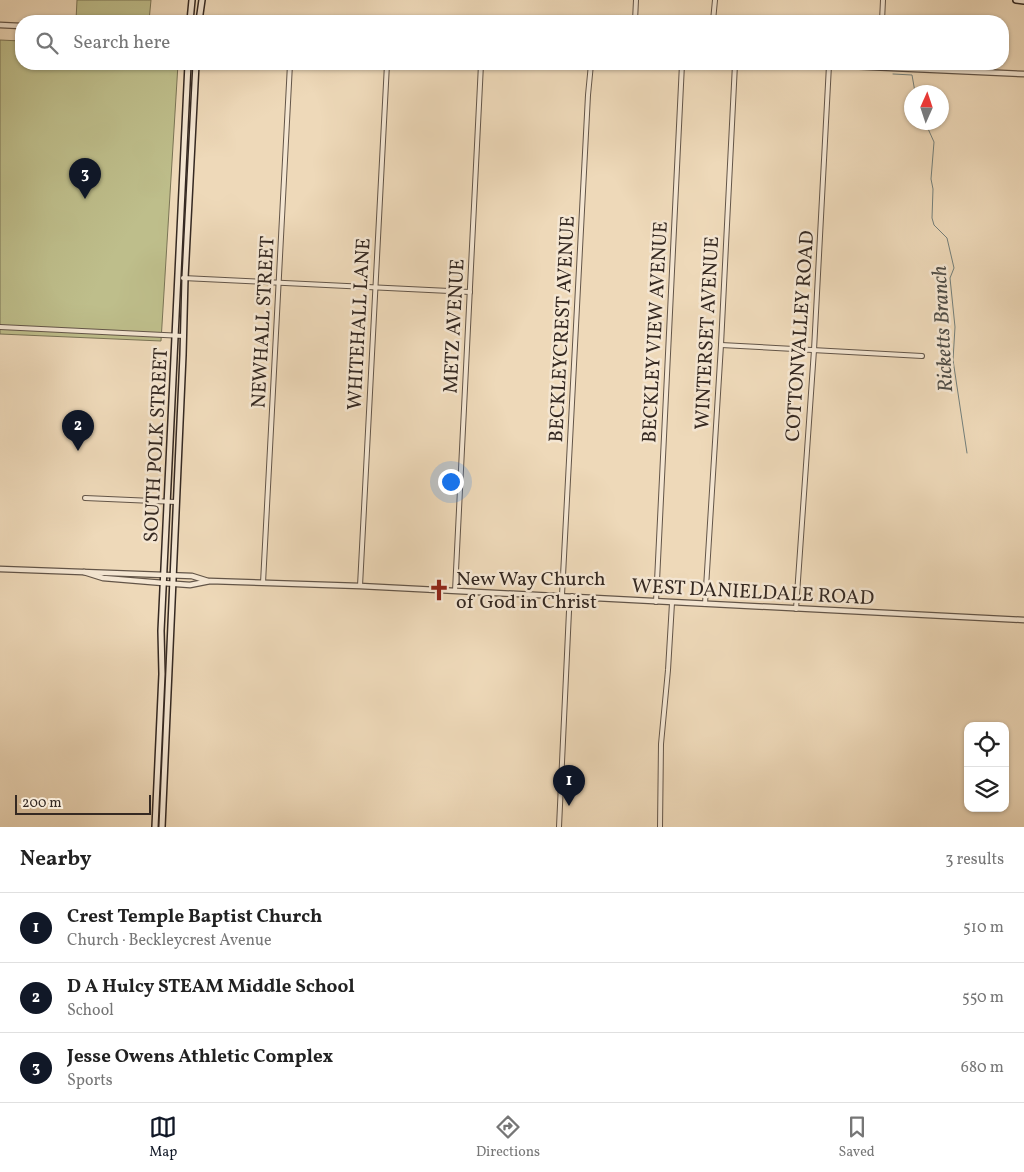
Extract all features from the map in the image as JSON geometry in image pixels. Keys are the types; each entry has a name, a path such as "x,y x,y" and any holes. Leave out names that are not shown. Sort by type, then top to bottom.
{"main road":[{"path":"191,15 192,0"},
{"path":"200,15 202,0"},
{"path":"1016,0 1024,1"},
{"name":"SOUTH POLK STREET","path":"155,827 162,674 161,631 188,70"},
{"name":"SOUTH POLK STREET","path":"162,827 196,70"},
{"path":"183,164 191,164"},
{"path":"174,381 182,381"},
{"path":"171,436 180,436"},
{"path":"162,674 169,674"}],"street":[{"path":"635,15 636,0"},
{"path":"714,15 715,0"},
{"path":"882,15 883,0"},
{"path":"0,25 15,26"},
{"name":"NEWHALL STREET","path":"263,583 290,70"},
{"name":"WHITEHALL LANE","path":"360,586 387,70"},
{"name":"METZ AVENUE","path":"455,591 481,70"},
{"name":"BECKLEYCREST AVENUE","path":"562,595 590,70"},
{"name":"BECKLEY VIEW AVENUE","path":"656,602 682,70"},
{"name":"WINTERSET AVENUE","path":"705,604 722,345 735,70"},
{"name":"COTTONVALLEY ROAD","path":"796,608 814,350 829,70"},
{"path":"952,70 1024,74"},
{"path":"177,278 470,292"},
{"path":"0,327 184,336"},
{"path":"722,345 922,356"},
{"path":"85,498 176,502"},
{"path":"0,569 84,572"},
{"name":"WEST DANIELDALE ROAD","path":"84,572 103,578 173,584 190,585 210,581"},
{"name":"WEST DANIELDALE ROAD","path":"84,572 192,576 210,581 562,595 672,603 1024,620"},
{"path":"559,827 569,611 572,596"},
{"path":"660,827 661,744 672,603"}],"green space":[{"path":"77,0 151,0 150,15 76,15"},
{"path":"0,40 15,41 15,70 178,70 161,341 0,334"}],"waterway":[{"name":"Ricketts Branch","path":"893,74 912,75 914,85"},
{"name":"Ricketts Branch","path":"929,130 934,142 931,179 933,189 932,218 934,225 947,238 954,268 950,278 955,327 953,360 967,453"}],"place":[{"name":"Jesse Owens Athletic Complex","path":"85,199"},
{"name":"D A Hulcy STEAM Middle School","path":"78,451"},
{"name":"New Way Church of God in Christ","path":"439,590"},
{"name":"Crest Temple Baptist Church","path":"569,806"}]}
